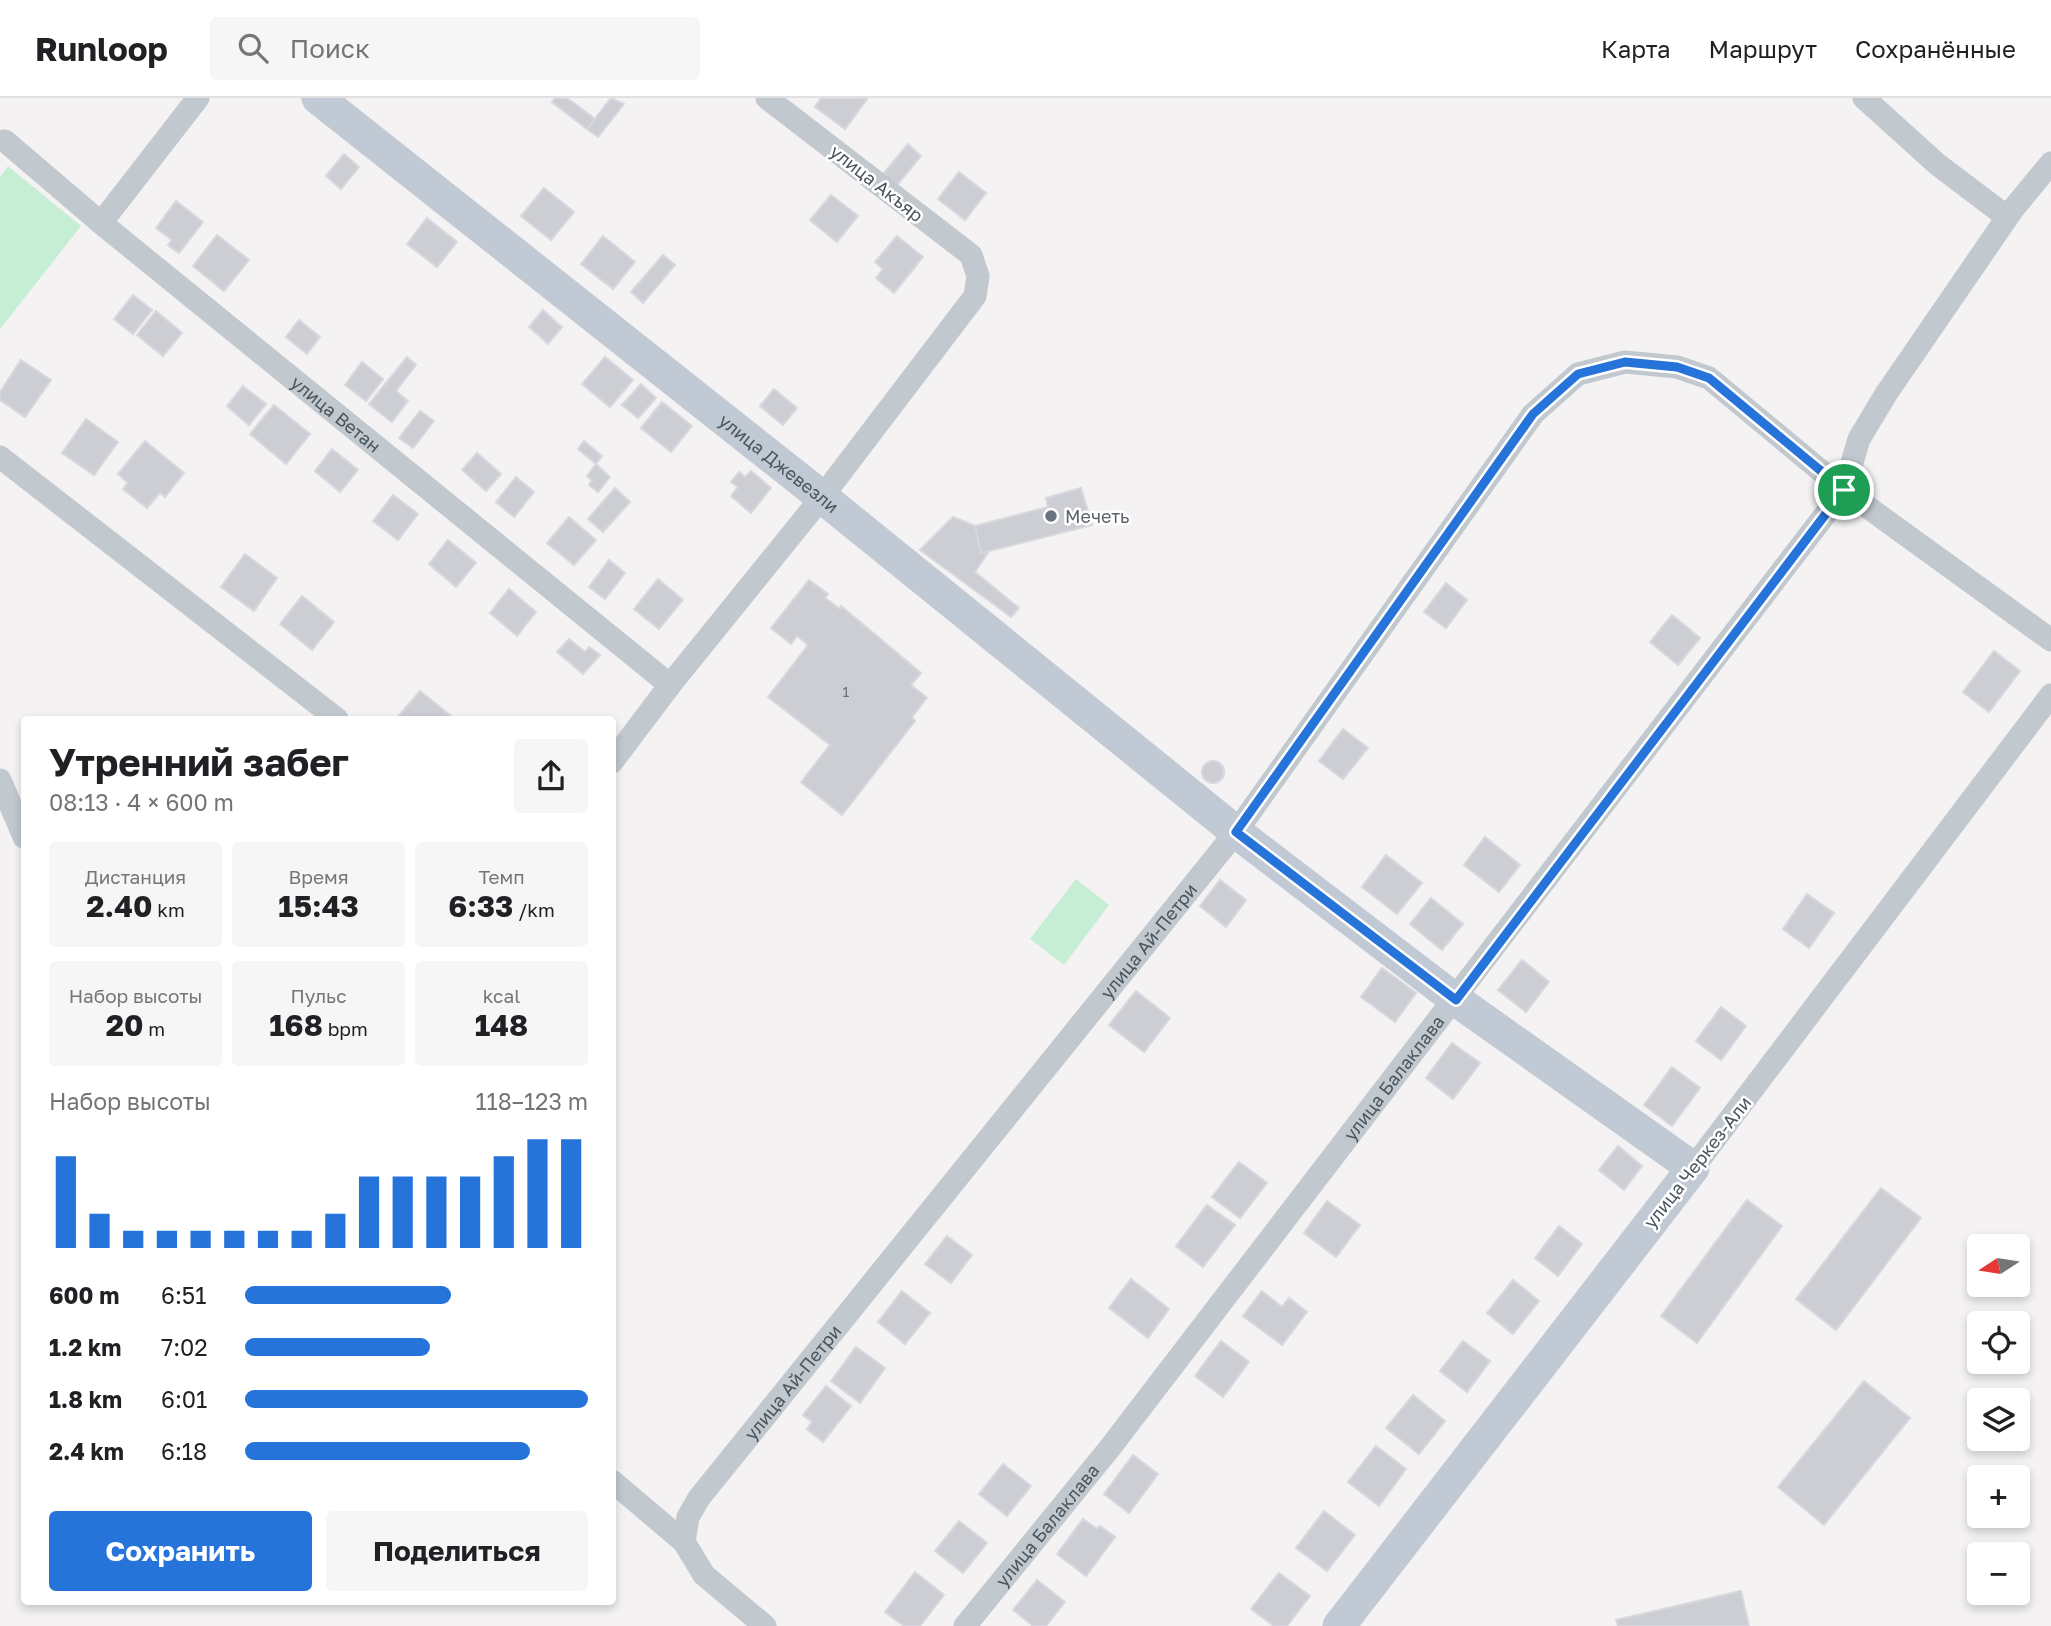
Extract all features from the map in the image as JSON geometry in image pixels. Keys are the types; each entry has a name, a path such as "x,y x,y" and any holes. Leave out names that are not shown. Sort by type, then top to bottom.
{"street":[{"path":"101,223 198,98"},
{"name":"улица Джевезли","path":"318,98 822,497 1236,832 1456,1000 1693,1168"},
{"name":"улица Акъяр","path":"767,98 971,255 978,276 975,296 822,497"},
{"path":"1864,98 1937,164 2007,217"},
{"name":"улица Ветан","path":"5,141 101,223 670,685"},
{"path":"1844,490 1859,439 1866,427 2007,217 2051,163"},
{"name":"улица Ай-Петри","path":"684,1542 688,1517 699,1498 1236,832 1533,414 1578,374 1625,362 1677,367 1709,378 1844,490 2051,640"},
{"path":"0,457 333,716"},
{"name":"улица Балаклава","path":"965,1626 1109,1449 1456,1000 1844,490"},
{"path":"616,757 670,685 822,497"},
{"name":"улица Черкез-Али","path":"1339,1626 1693,1168 2051,695"},
{"path":"0,780 21,830"},
{"path":"616,1484 684,1542 704,1575 765,1626"}],"green space":[{"path":"8,166 81,226 0,329 0,177"},
{"path":"1076,879 1109,905 1064,965 1030,939"}],"building":[{"path":"555,98 567,98 595,119 587,129 552,102"},
{"path":"611,98 624,104 598,137 587,129"},
{"path":"821,98 867,99 845,129 815,107"},
{"path":"908,144 921,156 897,185 883,174"},
{"path":"344,154 359,167 341,189 326,176"},
{"path":"959,172 986,193 965,220 938,199"},
{"path":"544,188 574,212 551,240 521,216"},
{"path":"831,195 858,216 837,242 810,220"},
{"path":"176,201 203,222 179,253 168,245 172,240 156,228"},
{"path":"427,218 457,242 437,267 407,244"},
{"path":"217,235 249,260 224,291 193,266"},
{"path":"603,236 635,262 613,289 581,264"},
{"path":"897,236 923,257 894,293 876,278 883,269 875,262"},
{"path":"663,255 675,265 643,303 631,292"},
{"path":"133,295 152,310 133,334 114,319"},
{"path":"543,310 562,327 548,344 529,327"},
{"path":"156,311 182,333 163,356 137,335"},
{"path":"299,320 320,337 307,354 286,337"},
{"path":"407,357 416,365 396,391 408,401 392,422 369,404"},
{"path":"605,357 633,380 610,407 582,384"},
{"path":"21,360 51,380 25,417 0,400 0,392"},
{"path":"362,362 383,379 366,401 345,385"},
{"path":"641,384 656,398 638,418 622,405"},
{"path":"243,386 266,404 249,425 227,406"},
{"path":"774,389 797,408 783,425 760,406"},
{"path":"662,402 692,426 671,452 641,428"},
{"path":"274,405 310,434 286,464 250,434"},
{"path":"420,411 434,421 413,448 399,438"},
{"path":"86,419 118,442 94,475 62,453"},
{"path":"145,441 184,473 165,497 160,493 147,508 123,489 128,483 118,474"},
{"path":"584,441 602,456 596,464 578,449"},
{"path":"332,449 358,470 340,492 315,471"},
{"path":"477,453 501,474 486,491 462,470"},
{"path":"596,464 610,477 598,492 589,485 592,480 587,476"},
{"path":"751,471 771,488 751,513 731,496 738,487 731,482 739,472 745,477"},
{"path":"516,477 534,492 514,517 496,502"},
{"path":"615,488 630,502 603,532 588,519"},
{"name":"Мечеть","path":"1081,488 1092,525 981,553 975,526 1048,507 1046,498"},
{"path":"393,495 418,514 398,540 373,521"},
{"path":"569,517 596,540 574,565 547,543"},
{"path":"953,517 975,526 981,553 989,551 975,572 1019,608 1011,617 920,550"},
{"path":"448,540 476,563 456,587 429,564"},
{"path":"245,554 277,578 254,611 221,587"},
{"path":"609,560 625,573 605,599 589,587"},
{"path":"658,579 683,600 659,629 634,609"},
{"path":"809,580 828,594 825,598 840,609 841,606 921,673 911,685 927,698 912,717 915,721 842,815 801,782 830,745 768,697 808,645 797,636 791,644 771,628"},
{"path":"1446,583 1467,600 1446,628 1424,612"},
{"path":"509,589 536,612 517,636 490,613"},
{"path":"302,596 334,622 312,650 280,624"},
{"path":"1672,615 1700,638 1678,665 1650,642"},
{"path":"569,639 585,652 589,647 600,655 583,674 557,652"},
{"path":"1994,651 2020,671 1989,712 1963,692"},
{"path":"420,691 451,716 399,716"},
{"path":"1343,729 1368,748 1343,779 1319,761"},
{"path":"1213,761 1221,764 1224,772 1221,780 1213,783 1205,780 1202,772 1205,764"},
{"path":"1485,837 1520,865 1499,892 1464,865"},
{"path":"1386,855 1422,883 1397,914 1362,887"},
{"path":"1220,880 1246,900 1226,927 1200,906"},
{"path":"1807,894 1834,913 1809,948 1783,929"},
{"path":"1431,898 1463,924 1442,950 1410,924"},
{"path":"1522,960 1549,982 1526,1012 1498,990"},
{"path":"1382,968 1416,993 1395,1022 1361,997"},
{"path":"1136,991 1170,1018 1144,1052 1109,1025"},
{"path":"1721,1007 1746,1026 1721,1060 1696,1041"},
{"path":"1452,1043 1480,1063 1453,1099 1426,1078"},
{"path":"1672,1067 1700,1088 1672,1126 1644,1105"},
{"path":"1618,1146 1642,1166 1624,1190 1599,1170"},
{"path":"1239,1162 1267,1183 1240,1218 1212,1197"},
{"path":"1881,1188 1921,1218 1836,1330 1796,1299"},
{"path":"1747,1200 1782,1226 1697,1343 1661,1316"},
{"path":"1327,1201 1360,1225 1336,1257 1304,1233"},
{"path":"1207,1205 1235,1225 1203,1267 1176,1246"},
{"path":"1559,1226 1582,1244 1558,1276 1535,1258"},
{"path":"947,1236 972,1255 951,1283 925,1264"},
{"path":"1131,1279 1169,1309 1148,1338 1109,1308"},
{"path":"1513,1280 1539,1301 1513,1334 1487,1313"},
{"path":"902,1291 930,1313 905,1344 878,1322"},
{"path":"1262,1291 1282,1307 1289,1298 1307,1312 1282,1345 1243,1316"},
{"path":"1221,1341 1249,1362 1223,1397 1195,1376"},
{"path":"1463,1341 1490,1361 1467,1392 1440,1371"},
{"path":"856,1347 885,1368 860,1403 831,1381"},
{"path":"1864,1381 1910,1418 1824,1525 1778,1487"},
{"path":"826,1386 851,1406 823,1442 807,1429 812,1422 803,1415"},
{"path":"1413,1395 1445,1421 1419,1454 1386,1428"},
{"path":"1376,1446 1406,1469 1379,1506 1348,1482"},
{"path":"1133,1455 1158,1474 1129,1513 1104,1494"},
{"path":"1003,1464 1031,1486 1007,1516 979,1494"},
{"path":"1324,1511 1355,1535 1327,1571 1296,1548"},
{"path":"1083,1519 1097,1529 1100,1526 1115,1537 1086,1576 1057,1554"},
{"path":"959,1521 987,1543 963,1573 935,1551"},
{"path":"915,1572 944,1595 920,1626 904,1626 885,1612"},
{"path":"1279,1573 1310,1596 1287,1626 1274,1626 1251,1609"},
{"path":"1037,1580 1065,1602 1046,1626 1033,1626 1013,1610"},
{"path":"1741,1591 1749,1626 1618,1626 1616,1620"}],"place":[{"name":"Мечеть","path":"1051,516"}],"route":[{"path":"1625,362 1677,367 1709,378 1844,490 1456,1000 1236,832 1533,414 1578,374 1625,362"}]}
